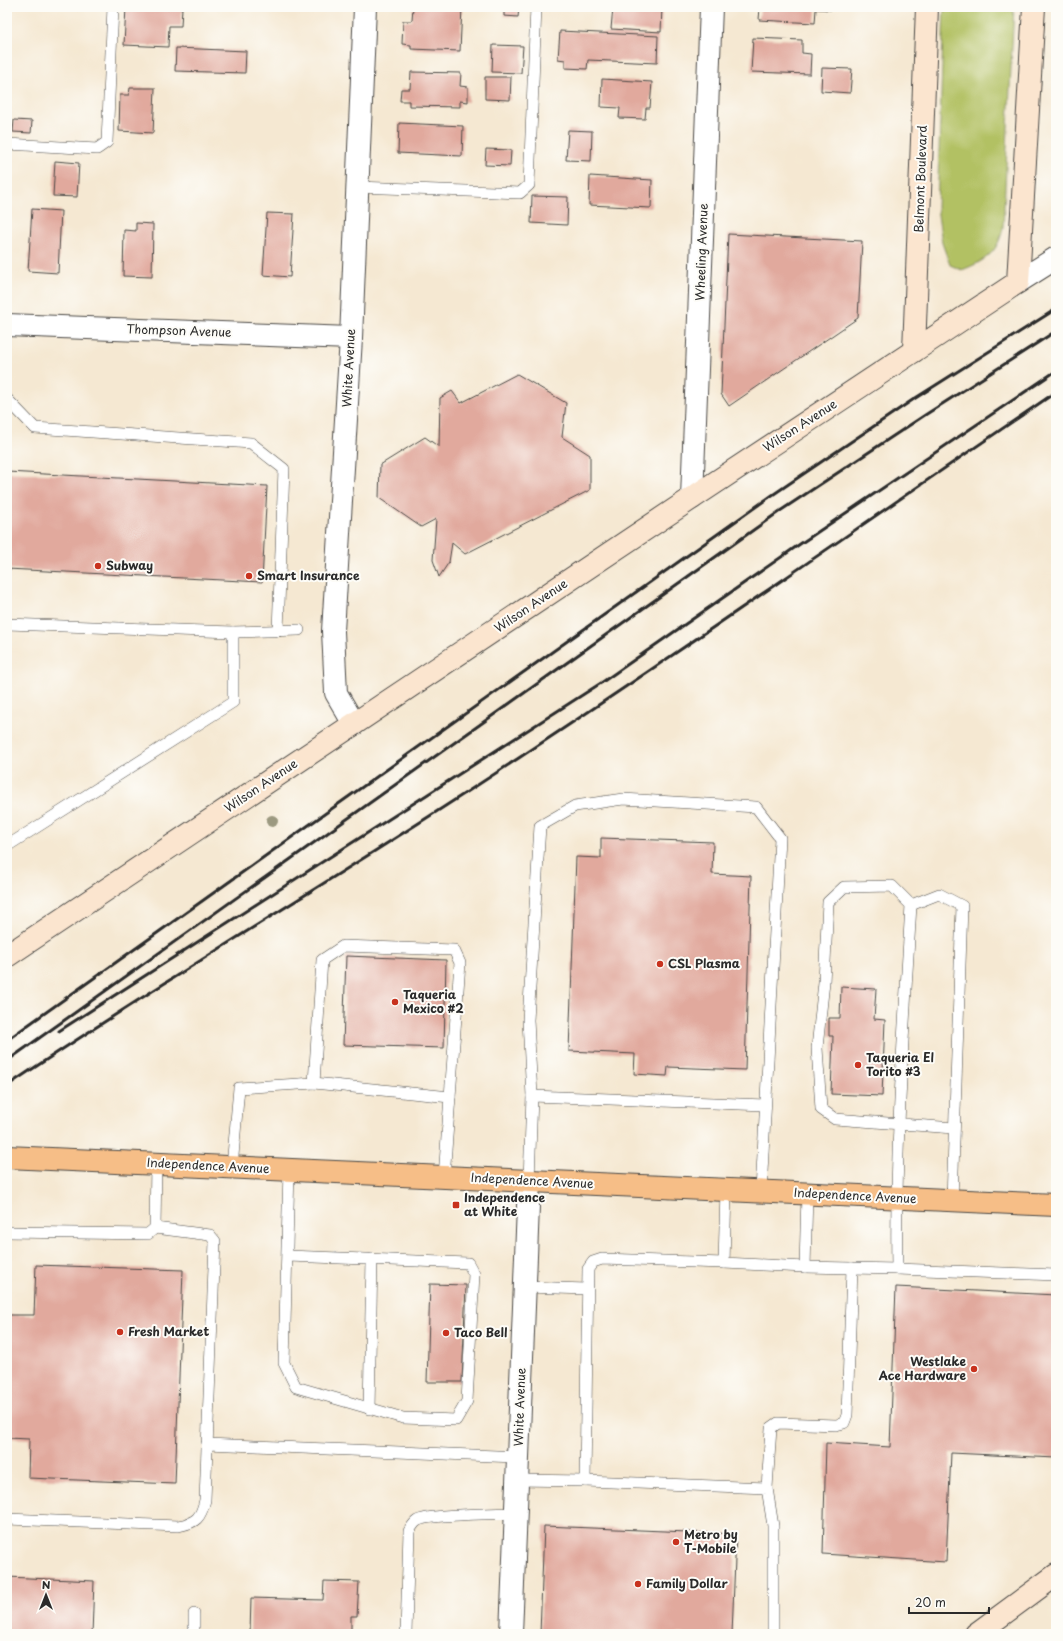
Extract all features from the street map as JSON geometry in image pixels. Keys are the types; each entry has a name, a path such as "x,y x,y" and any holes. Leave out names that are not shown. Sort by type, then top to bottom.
{"main road":[{"name":"Belmont Boulevard","path":"914,351 927,7"},
{"path":"1018,282 1034,7"},
{"name":"Wilson Avenue","path":"7,956 1018,282"},
{"name":"Independence Avenue","path":"7,1157 1056,1205"},
{"path":"976,1634 1056,1575"}],"street":[{"name":"White Avenue","path":"354,724 336,693 334,631 351,338 365,7"},
{"name":"Wheeling Avenue","path":"692,498 711,7"},
{"name":"Wilson Avenue","path":"1018,282 1056,258"},
{"name":"Thompson Avenue","path":"7,325 351,338"},
{"name":"White Avenue","path":"511,1634 530,1181"}],"lane":[{"path":"7,144 97,149 107,142 113,7"},
{"path":"357,187 520,192 529,185 536,7"},
{"path":"7,399 35,428 252,443 284,469 278,631"},
{"path":"7,624 233,632 299,630"},
{"path":"7,846 233,702 233,632"},
{"path":"530,1181 532,1096 528,1020 540,826 575,806 623,800 756,808 780,838 761,1192"},
{"path":"897,1269 896,1198 900,1126 911,905 892,886 844,887 828,902 824,982 818,1048 821,1109 834,1119 900,1126 954,1128"},
{"path":"911,905 939,894 962,906 952,1200"},
{"path":"314,1083 322,960 343,946 454,950 460,963 444,1177"},
{"path":"232,1167 239,1088 314,1083 450,1097"},
{"path":"532,1096 765,1105"},
{"path":"7,1232 148,1234 154,1228 156,1164"},
{"path":"288,1256 468,1263 474,1274 467,1401 456,1420 403,1418 296,1387 284,1363 288,1256 289,1170"},
{"path":"724,1263 726,1190"},
{"path":"805,1267 807,1194"},
{"path":"7,1519 178,1526 190,1524 198,1520 203,1511 215,1241 210,1235 154,1228"},
{"path":"369,1409 372,1259"},
{"path":"585,1481 588,1269 593,1262 602,1259 1056,1275"},
{"path":"773,1634 773,1526 767,1488 771,1428 778,1423 836,1425 844,1423 847,1415 852,1268"},
{"path":"525,1287 588,1289"},
{"path":"207,1444 518,1457"},
{"path":"517,1480 767,1488"},
{"path":"406,1634 409,1531 416,1522 424,1518 516,1513"},
{"path":"194,1614 194,1634"}],"green space":[{"path":"944,7 1014,7 1003,228 1001,237 994,250 984,259 962,270 950,265 942,243 937,208"}],"building":[{"path":"126,7 182,8 181,26 169,26 168,47 124,45"},
{"path":"413,7 462,7 460,51 411,49 411,45 402,44 403,21 412,21"},
{"path":"504,7 519,7 518,17 504,16"},
{"path":"613,7 662,7 661,32 611,29"},
{"path":"760,7 831,7 831,10 816,9 815,23 759,20"},
{"path":"560,31 658,36 657,63 588,60 587,69 565,68 565,60 558,59"},
{"path":"753,38 802,40 802,53 811,54 810,74 751,72"},
{"path":"493,45 523,46 521,73 492,72"},
{"path":"176,48 246,51 245,73 175,71"},
{"path":"822,68 852,69 850,93 821,91"},
{"path":"411,72 461,73 460,86 468,87 468,102 460,101 460,107 409,106 409,101 400,101 401,89 410,89"},
{"path":"485,77 511,77 510,100 485,99"},
{"path":"602,79 652,82 650,108 646,108 645,119 619,118 620,108 601,107"},
{"path":"130,88 155,88 153,133 119,131 120,95 129,95"},
{"path":"14,120 32,121 31,133 13,132"},
{"path":"399,123 463,126 462,156 398,153"},
{"path":"568,130 592,131 591,161 566,160"},
{"path":"486,149 511,150 510,166 485,165"},
{"path":"55,161 79,163 77,197 53,196"},
{"path":"590,176 652,180 651,208 589,205"},
{"path":"532,196 568,197 567,225 531,223"},
{"path":"32,209 61,211 58,273 28,271"},
{"path":"267,213 294,214 290,277 263,275"},
{"path":"136,223 153,224 152,277 123,276 124,230 136,231"},
{"path":"728,234 862,241 858,318 729,406 721,394"},
{"path":"517,374 566,403 562,437 590,455 590,490 465,554 452,543 449,562 439,577 433,560 436,519 421,527 379,498 380,465 425,437 439,447 440,398 452,391 461,403"},
{"path":"7,472 267,486 262,582 7,569"},
{"name":"CSL Plasma","path":"601,838 713,842 712,874 751,876 745,1070 668,1067 667,1076 634,1074 635,1054 569,1051 576,857 601,858"},
{"name":"Taqueria Mexico #2","path":"346,956 446,960 444,1048 343,1045"},
{"name":"Taqueria El Torito #3","path":"841,987 876,989 874,1019 885,1020 882,1096 831,1094 833,1036 829,1036 829,1018 840,1018"},
{"path":"36,1265 183,1270 175,1484 28,1478 29,1439 7,1438 7,1315 34,1315"},
{"name":"Taco Bell","path":"430,1284 466,1285 462,1382 427,1382"},
{"name":"Westlake Ace Hardware","path":"896,1287 1056,1295 1056,1458 951,1453 946,1562 823,1554 826,1443 890,1447"},
{"name":"Family Dollar","path":"544,1526 736,1534 732,1634 540,1634"},
{"path":"7,1577 94,1581 92,1634 7,1634"},
{"path":"324,1581 359,1582 357,1616 351,1616 351,1634 250,1634 251,1598 323,1600"}],"railway":[{"path":"7,1040 771,496 914,399 1056,309"},
{"path":"7,1061 780,511 925,415 1056,331"},
{"path":"59,1031 601,683 800,544 1056,371"},
{"path":"7,1086 122,1010 470,790 691,642 1056,392"}],"place":[{"name":"Subway","path":"98,566"},
{"name":"Smart Insurance","path":"249,576"},
{"name":"CSL Plasma","path":"660,964"},
{"name":"Taqueria Mexico #2","path":"395,1002"},
{"name":"Taqueria El Torito #3","path":"858,1065"},
{"name":"Independence at White","path":"456,1205"},
{"name":"Fresh Market","path":"120,1332"},
{"name":"Taco Bell","path":"446,1333"},
{"name":"Westlake Ace Hardware","path":"974,1369"},
{"name":"Metro by T-Mobile","path":"676,1542"},
{"name":"Family Dollar","path":"638,1584"}]}
